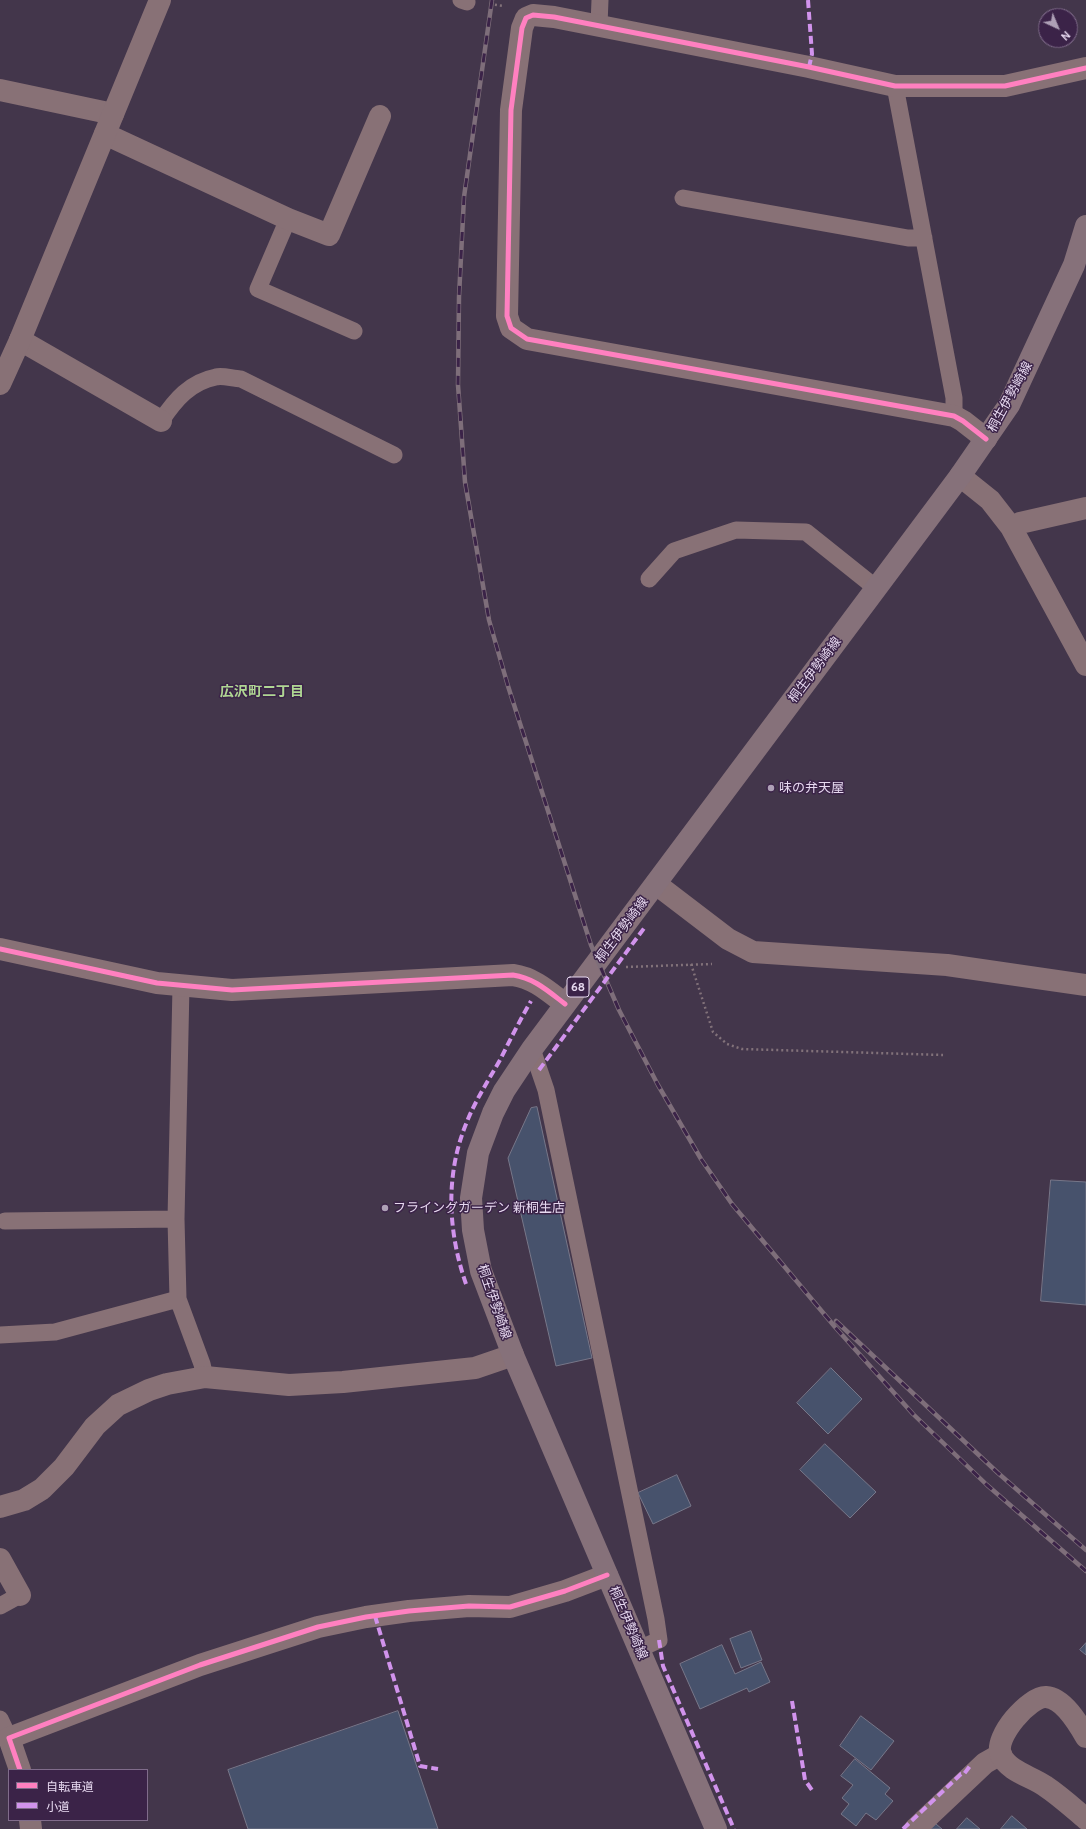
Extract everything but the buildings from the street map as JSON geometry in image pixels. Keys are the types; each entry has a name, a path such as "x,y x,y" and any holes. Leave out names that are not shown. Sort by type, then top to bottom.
{"main road":[{"name":"桐生伊勢崎線","path":"716,1829 513,1355 481,1271 473,1230 471,1198 473,1179 484,1135 504,1091 532,1049 960,476 1008,405 1030,362 1074,265 1086,226"}],"street":[{"path":"0,384 20,340 160,0"},
{"path":"986,439 954,416 527,339 511,328 507,316 511,110 518,44 526,18 533,15 599,25 895,86 1005,86 1086,68"},
{"path":"0,90 113,114"},
{"path":"105,134 288,219 329,235 380,116"},
{"path":"20,340 161,421"},
{"path":"960,476 990,500 1011,527 1086,664"},
{"path":"1011,527 1020,523 1086,508"},
{"path":"656,884 722,934 752,952 947,965 1086,985"},
{"path":"0,949 120,976 182,986 232,990 257,990 512,975 526,977 565,1004"},
{"path":"0,1507 24,1500 42,1489 64,1466 95,1426 118,1405 149,1390 167,1384 205,1377 289,1385 343,1382 475,1368 513,1355"},
{"path":"0,1559 20,1595"},
{"path":"20,1769 5,1729 318,1627 366,1617 409,1611 468,1606 510,1606 565,1591 608,1575"},
{"path":"1086,1737 1074,1717 1067,1710 1050,1698 1040,1697 1036,1699 1006,1728 1000,1739 1000,1754 1014,1769 1046,1786 1086,1819"},
{"path":"915,1829 985,1764 1000,1754"}],"lane":[{"path":"599,25 600,0"},
{"path":"895,86 954,398 954,416"},
{"path":"683,198 908,238 924,238"},
{"path":"288,219 258,289 354,331"},
{"path":"161,421 178,398 198,383 217,376 241,379 394,454"},
{"path":"649,579 674,551 736,530 806,532 876,588"},
{"path":"182,986 176,1220 178,1299 202,1364 205,1377"},
{"path":"532,1049 546,1090 656,1619 659,1640 639,1649"},
{"path":"5,1221 176,1220"},
{"path":"0,1336 55,1332 178,1299"},
{"path":"0,1606 20,1595"}],"path":[{"path":"464,1 508,7 517,10 526,18"},
{"path":"691,964 713,1032 728,1044 742,1049 943,1054"},
{"path":"621,967 712,964"}],"railway":[{"path":"492,0 464,197 459,297 458,385 465,482 489,620 508,686 591,945 619,1010 658,1085 701,1159 732,1204 835,1327 913,1414 987,1485 1086,1571"},
{"path":"836,1321 998,1473 1086,1550"}],"marked path":[{"path":"808,0 812,54 809,67"},
{"path":"539,1070 645,927"},
{"path":"466,1284 455,1244 451,1204 452,1184 459,1144 473,1107 531,1001"},
{"path":"375,1616 420,1766 438,1769"},
{"path":"659,1640 663,1666 734,1829"},
{"path":"792,1701 805,1780 814,1793"},
{"path":"903,1829 961,1774 964,1774 970,1766"}],"cycle path":[{"path":"986,439 954,416 527,339 511,328 507,316 511,110 522,28 526,18 533,15 554,17 809,67 895,86 1005,86 1086,68"},
{"path":"0,949 157,983 232,990 513,975 534,982 565,1004"},
{"path":"20,1769 9,1738 200,1665 318,1627 366,1617 409,1611 469,1606 510,1607 565,1591 607,1575"}],"place":[{"name":"味の弁天屋","path":"771,788"},
{"name":"フライングガーデン 新桐生店","path":"385,1208"}],"district":[{"name":"広沢町二丁目","path":"262,692"}]}
